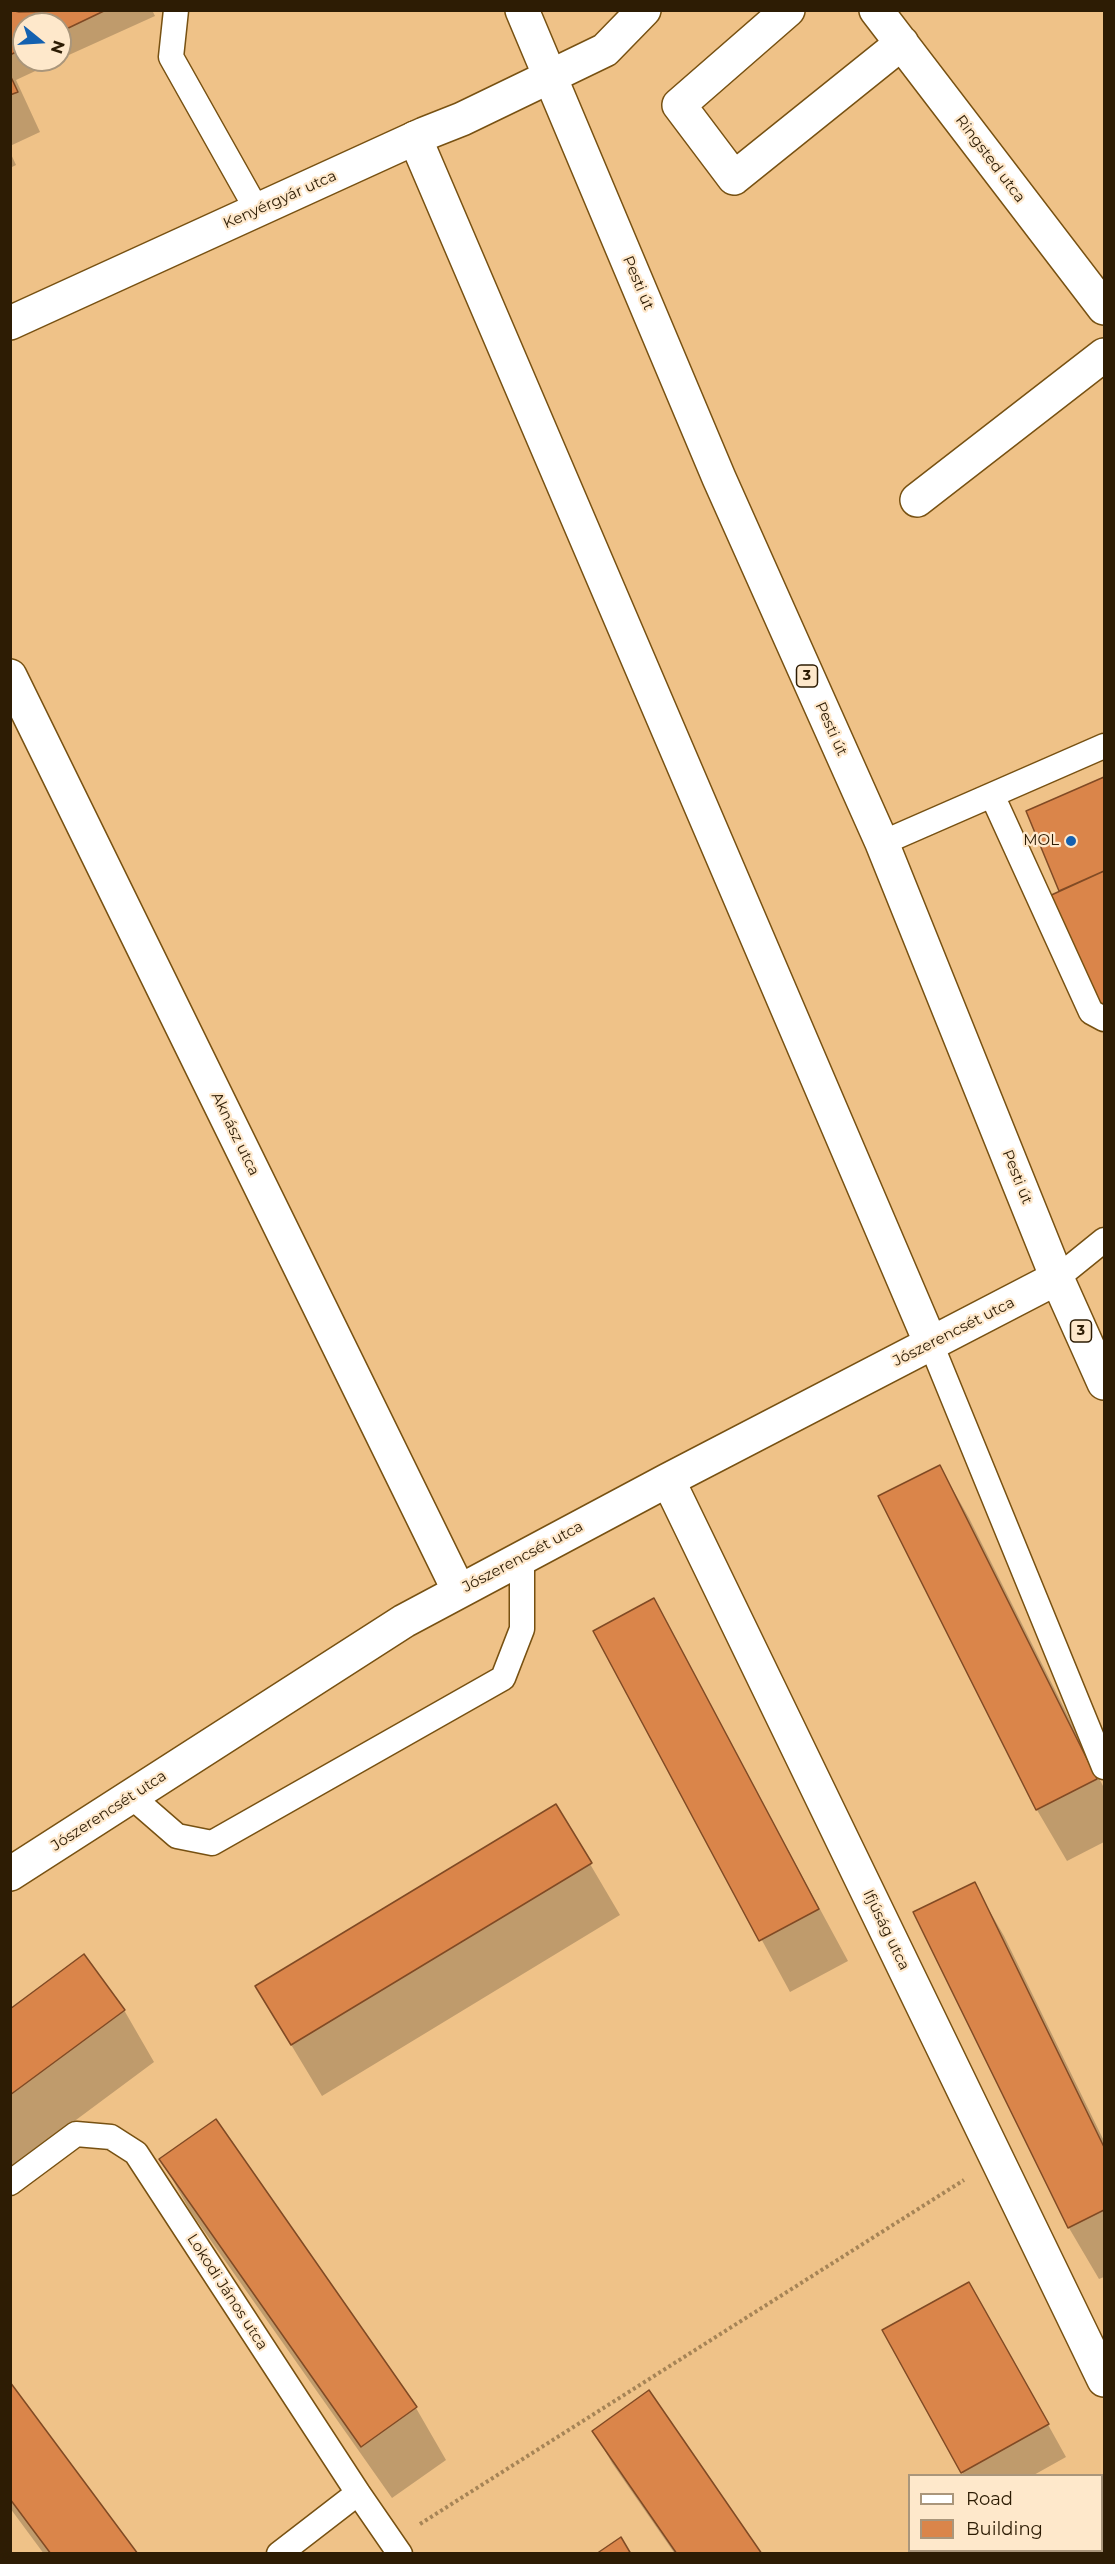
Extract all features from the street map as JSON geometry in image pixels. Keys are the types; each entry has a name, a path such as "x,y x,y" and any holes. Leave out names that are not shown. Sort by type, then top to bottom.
{"street":[{"name":"Pesti út","path":"522,10 719,478 882,843 1058,1278 1104,1383"},
{"name":"Kenyérgyár utca","path":"10,323 415,138 462,119 605,50 644,10"},
{"path":"788,10 679,105 734,178 902,43"},
{"name":"Ringsted utca","path":"876,10 1104,308"},
{"path":"415,138 931,1344"},
{"path":"917,500 1104,355"},
{"name":"Aknász utca","path":"10,676 459,1591"},
{"name":"Jószerencsét utca","path":"10,1874 404,1620 1058,1278"},
{"name":"Ifjúság utca","path":"668,1480 1104,2380"}],"lane":[{"path":"176,10 171,57 257,210"},
{"path":"882,843 1104,746"},
{"path":"992,795 1091,1012 1104,1019"},
{"path":"1058,1278 1104,1240"},
{"path":"931,1344 1104,1767"},
{"path":"131,1796 177,1836 212,1843 503,1678 522,1629 522,1557"},
{"name":"Lokodi János utca","path":"10,2183 76,2134 111,2137 136,2153 396,2548"},
{"path":"279,2553 358,2493"}],"path":[{"path":"396,2548 998,2159"}],"building":[{"path":"10,10 19,12 12,12 12,54 10,55"},
{"path":"106,10 72,26 72,12 19,12"},
{"path":"10,75 18,92 10,95"},
{"name":"MOL","path":"1104,777 1104,871 1059,891 1026,811"},
{"path":"1104,871 1104,1027 1047,897"},
{"path":"940,1465 1097,1779 1036,1810 878,1496"},
{"path":"654,1598 819,1909 759,1941 593,1631"},
{"path":"556,1804 592,1863 291,2045 255,1986"},
{"path":"975,1882 1104,2147 1104,2210 1068,2228 913,1912"},
{"path":"84,1954 125,2010 10,2095 10,2009"},
{"path":"216,2119 417,2407 361,2447 159,2159"},
{"path":"969,2282 1049,2424 961,2473 882,2330"},
{"path":"10,2382 138,2554 51,2554 10,2499"},
{"path":"649,2390 762,2554 677,2554 592,2431"},
{"path":"621,2537 631,2554 596,2554"}],"place":[{"name":"MOL","path":"1071,841"}]}
